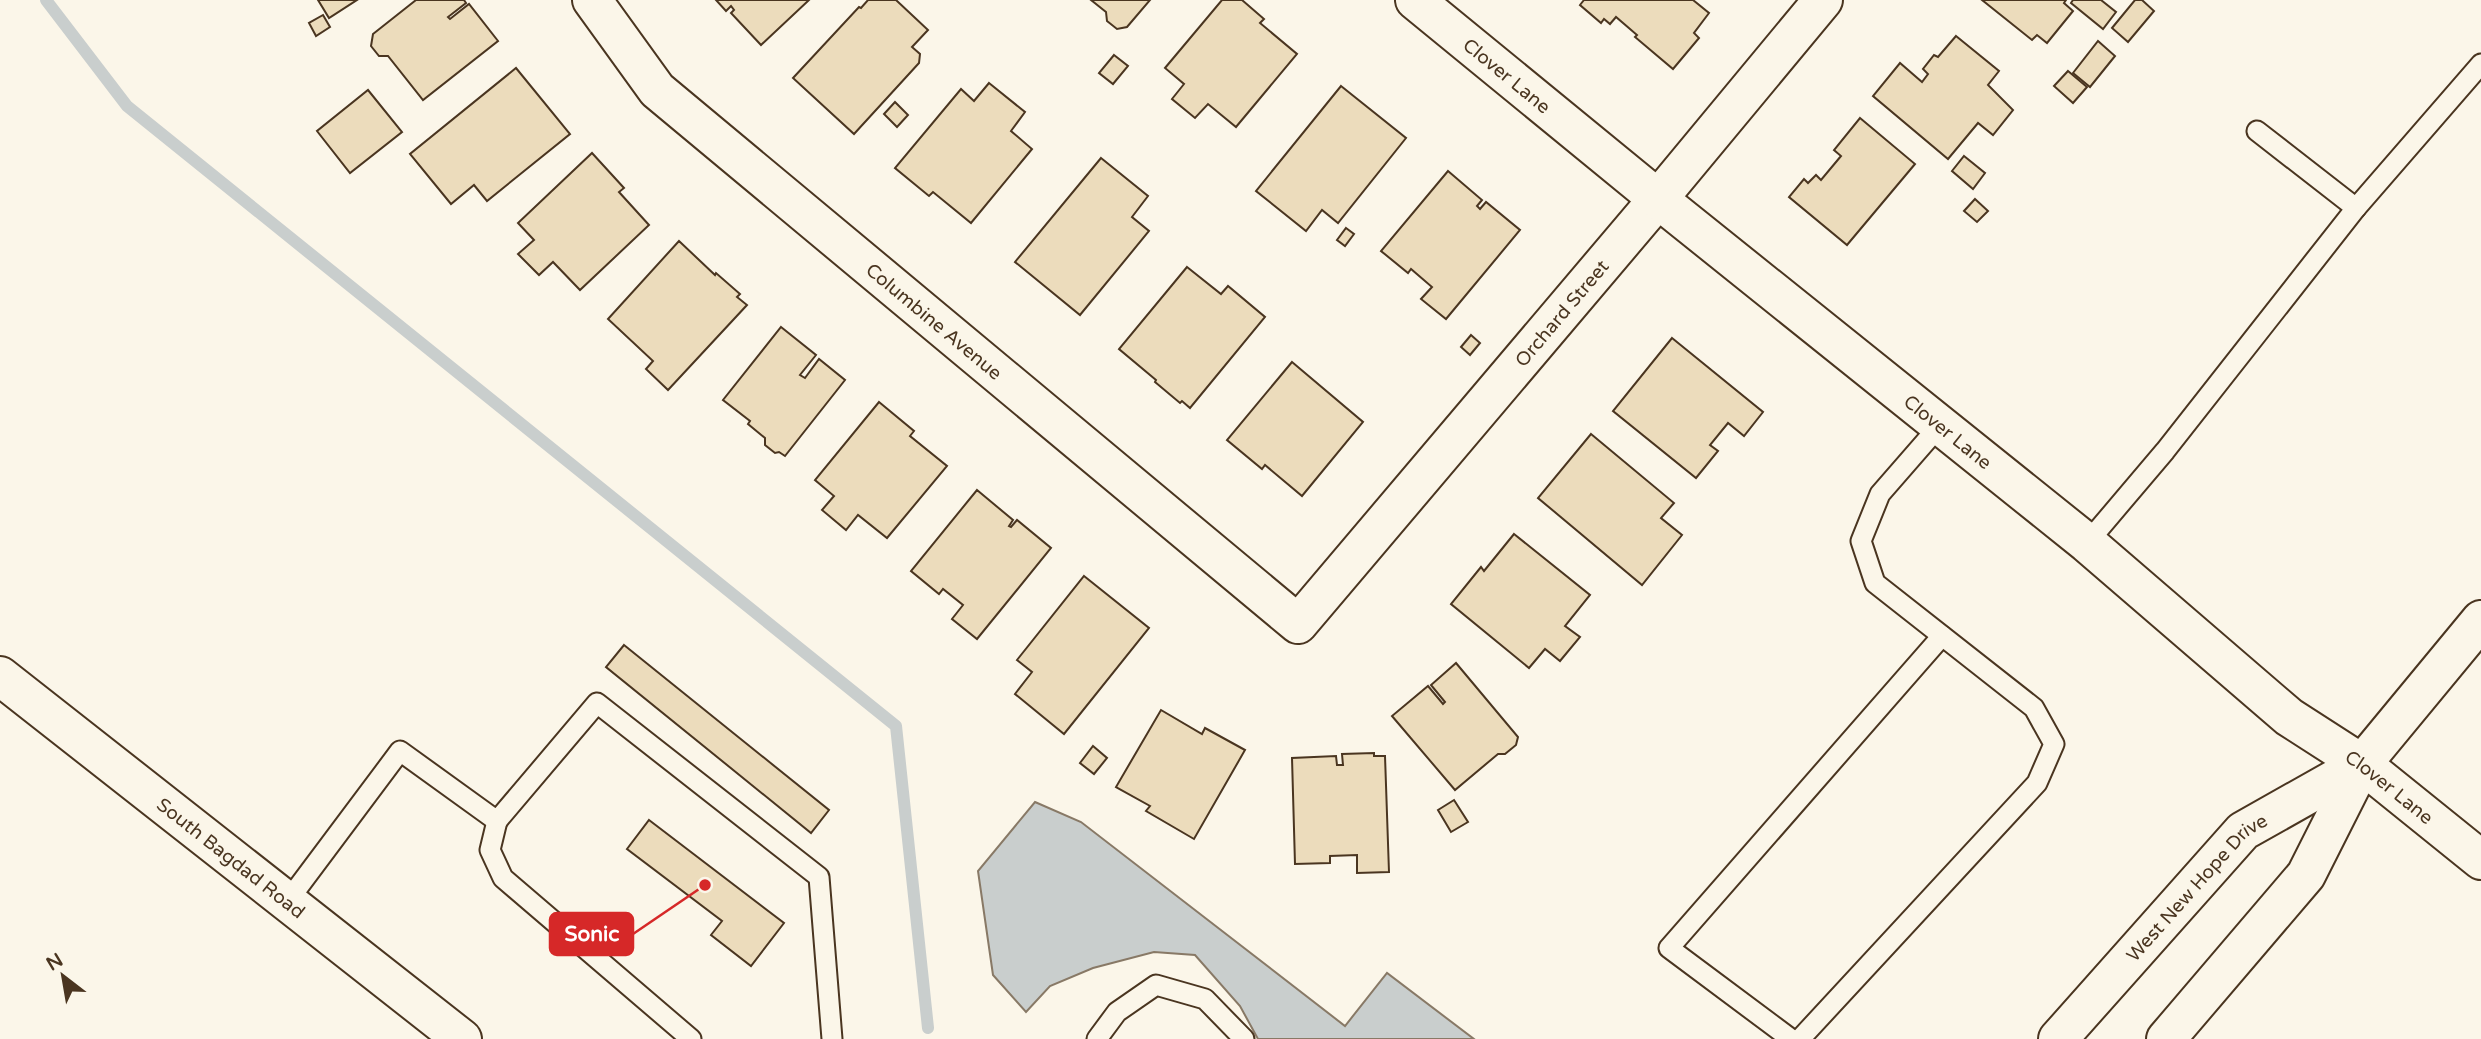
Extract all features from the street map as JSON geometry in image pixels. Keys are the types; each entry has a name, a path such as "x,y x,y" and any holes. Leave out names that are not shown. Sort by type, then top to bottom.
{"street":[{"name":"Columbine Avenue","path":"592,0 657,90 1298,624"},
{"name":"Clover Lane","path":"1415,0 2087,543 2289,717 2362,764 2481,860"},
{"name":"Orchard Street","path":"1298,624 1823,0"},
{"name":"West New Hope Drive","path":"2166,1039 2306,875 2362,764 2481,620"},
{"name":"South Bagdad Road","path":"0,676 462,1039"},
{"name":"West New Hope Drive","path":"2058,1039 2244,831 2362,764"}],"lane":[{"path":"2087,543 2165,450 2356,208 2481,64"},
{"path":"2257,131 2356,208"},
{"path":"1800,1039 2037,783 2053,744 2034,708 1875,583 1861,541 1880,494 1941,424"},
{"path":"1791,1039 1669,948 1942,636"},
{"path":"691,1039 503,877 490,850 496,821 597,704 819,877 832,1039"},
{"path":"287,902 400,751 496,821"},
{"path":"1097,1039 1117,1012 1156,985 1205,999 1244,1039"}],"shaded area":[{"path":"1035,802 1081,822 1345,1026 1387,973 1474,1039 1258,1039 1240,1006 1195,955 1154,952 1093,968 1050,986 1026,1012 993,975 978,871"}],"building":[{"path":"318,0 357,0 329,18"},
{"path":"416,0 464,0 466,3 448,17 450,19 469,4 498,41 423,100 388,56 379,56 371,46 373,34"},
{"path":"716,0 809,0 761,45 731,13 734,10 731,6 726,11"},
{"path":"868,0 896,0 928,30 912,47 920,54 919,63 854,134 793,78"},
{"path":"1091,0 1150,0 1127,27 1117,29 1107,21 1106,12"},
{"path":"1222,0 1242,0 1264,19 1260,23 1297,54 1236,127 1208,104 1195,118 1172,99 1184,84 1165,68"},
{"path":"1584,0 1693,0 1709,13 1694,33 1699,38 1673,69 1616,17 1610,24 1604,19 1601,23 1580,5"},
{"path":"1982,0 2066,0 2064,3 2073,11 2047,43 2037,35 2032,40"},
{"path":"2073,0 2101,0 2116,12 2103,29 2071,3"},
{"path":"2135,0 2142,0 2154,11 2128,42 2112,28"},
{"path":"323,15 330,27 316,36 309,23"},
{"path":"1956,36 1999,71 1988,85 2013,110 1993,135 1978,123 1948,159 1873,96 1900,63 1922,82 1928,74 1923,69 1934,55 1938,57"},
{"path":"2098,41 2115,56 2090,87 2073,73"},
{"path":"1114,55 1128,66 1113,84 1099,73"},
{"path":"516,68 570,134 487,201 474,185 451,204 410,154"},
{"path":"2068,71 2087,87 2073,103 2054,86"},
{"path":"989,83 1025,112 1011,131 1032,149 971,223 933,192 929,196 895,168 961,89 974,101"},
{"path":"1341,86 1406,138 1338,223 1322,210 1306,231 1256,191"},
{"path":"368,90 402,132 350,173 317,131"},
{"path":"895,102 908,115 897,127 884,114"},
{"path":"1860,118 1915,164 1847,245 1789,197 1804,179 1808,183 1816,175 1821,180 1841,156 1834,150"},
{"path":"592,153 624,188 619,192 649,225 580,290 553,262 539,275 518,254 534,240 518,223"},
{"path":"1964,156 1985,173 1973,189 1952,171"},
{"path":"1101,158 1148,196 1132,217 1149,231 1080,315 1015,262"},
{"path":"1448,171 1482,200 1477,206 1480,209 1486,202 1520,230 1446,319 1421,299 1432,287 1411,269 1408,273 1381,251"},
{"path":"1975,199 1988,211 1977,222 1964,211"},
{"path":"1346,228 1354,234 1345,246 1337,240"},
{"path":"679,241 740,294 737,297 747,305 668,390 646,369 653,361 608,319"},
{"path":"1187,267 1221,294 1228,286 1265,317 1190,408 1182,401 1180,403 1119,349"},
{"path":"781,327 816,355 800,375 805,378 819,359 845,380 785,456 779,452 775,453 765,445 765,438 748,424 750,421 723,400"},
{"path":"1471,335 1480,343 1470,355 1461,347"},
{"path":"1672,338 1763,412 1744,436 1728,423 1710,445 1718,451 1696,478 1613,411"},
{"path":"1292,362 1363,422 1302,496 1265,465 1262,469 1227,440"},
{"path":"879,402 914,431 910,436 947,466 887,538 858,515 846,530 822,510 834,496 815,480"},
{"path":"1591,434 1674,503 1661,518 1682,535 1642,585 1538,498"},
{"path":"977,490 1013,520 1009,526 1017,520 1051,548 977,639 952,619 963,605 943,589 939,594 911,571"},
{"path":"1514,534 1590,595 1565,626 1580,637 1560,661 1545,649 1529,668 1451,604 1481,567 1484,571"},
{"path":"1084,576 1149,628 1064,734 1015,694 1032,672 1017,660"},
{"path":"624,645 829,810 811,833 606,667"},
{"path":"1456,663 1518,737 1516,745 1505,754 1498,754 1455,790 1392,716 1428,686 1443,704 1445,702 1431,685"},
{"path":"1161,710 1202,734 1205,728 1245,750 1194,839 1146,811 1150,806 1116,787"},
{"path":"1093,746 1107,758 1094,774 1080,763"},
{"path":"1374,753 1374,756 1385,756 1389,872 1357,873 1357,855 1330,856 1330,863 1295,864 1292,758 1336,756 1337,765 1343,765 1342,754"},
{"path":"1454,800 1468,822 1451,832 1438,810"},
{"path":"649,820 784,923 751,966 711,935 722,921 627,849"}],"waterway":[{"path":"46,0 127,106 896,726 928,1028"}],"place":[{"name":"Sonic","path":"705,885"}]}
